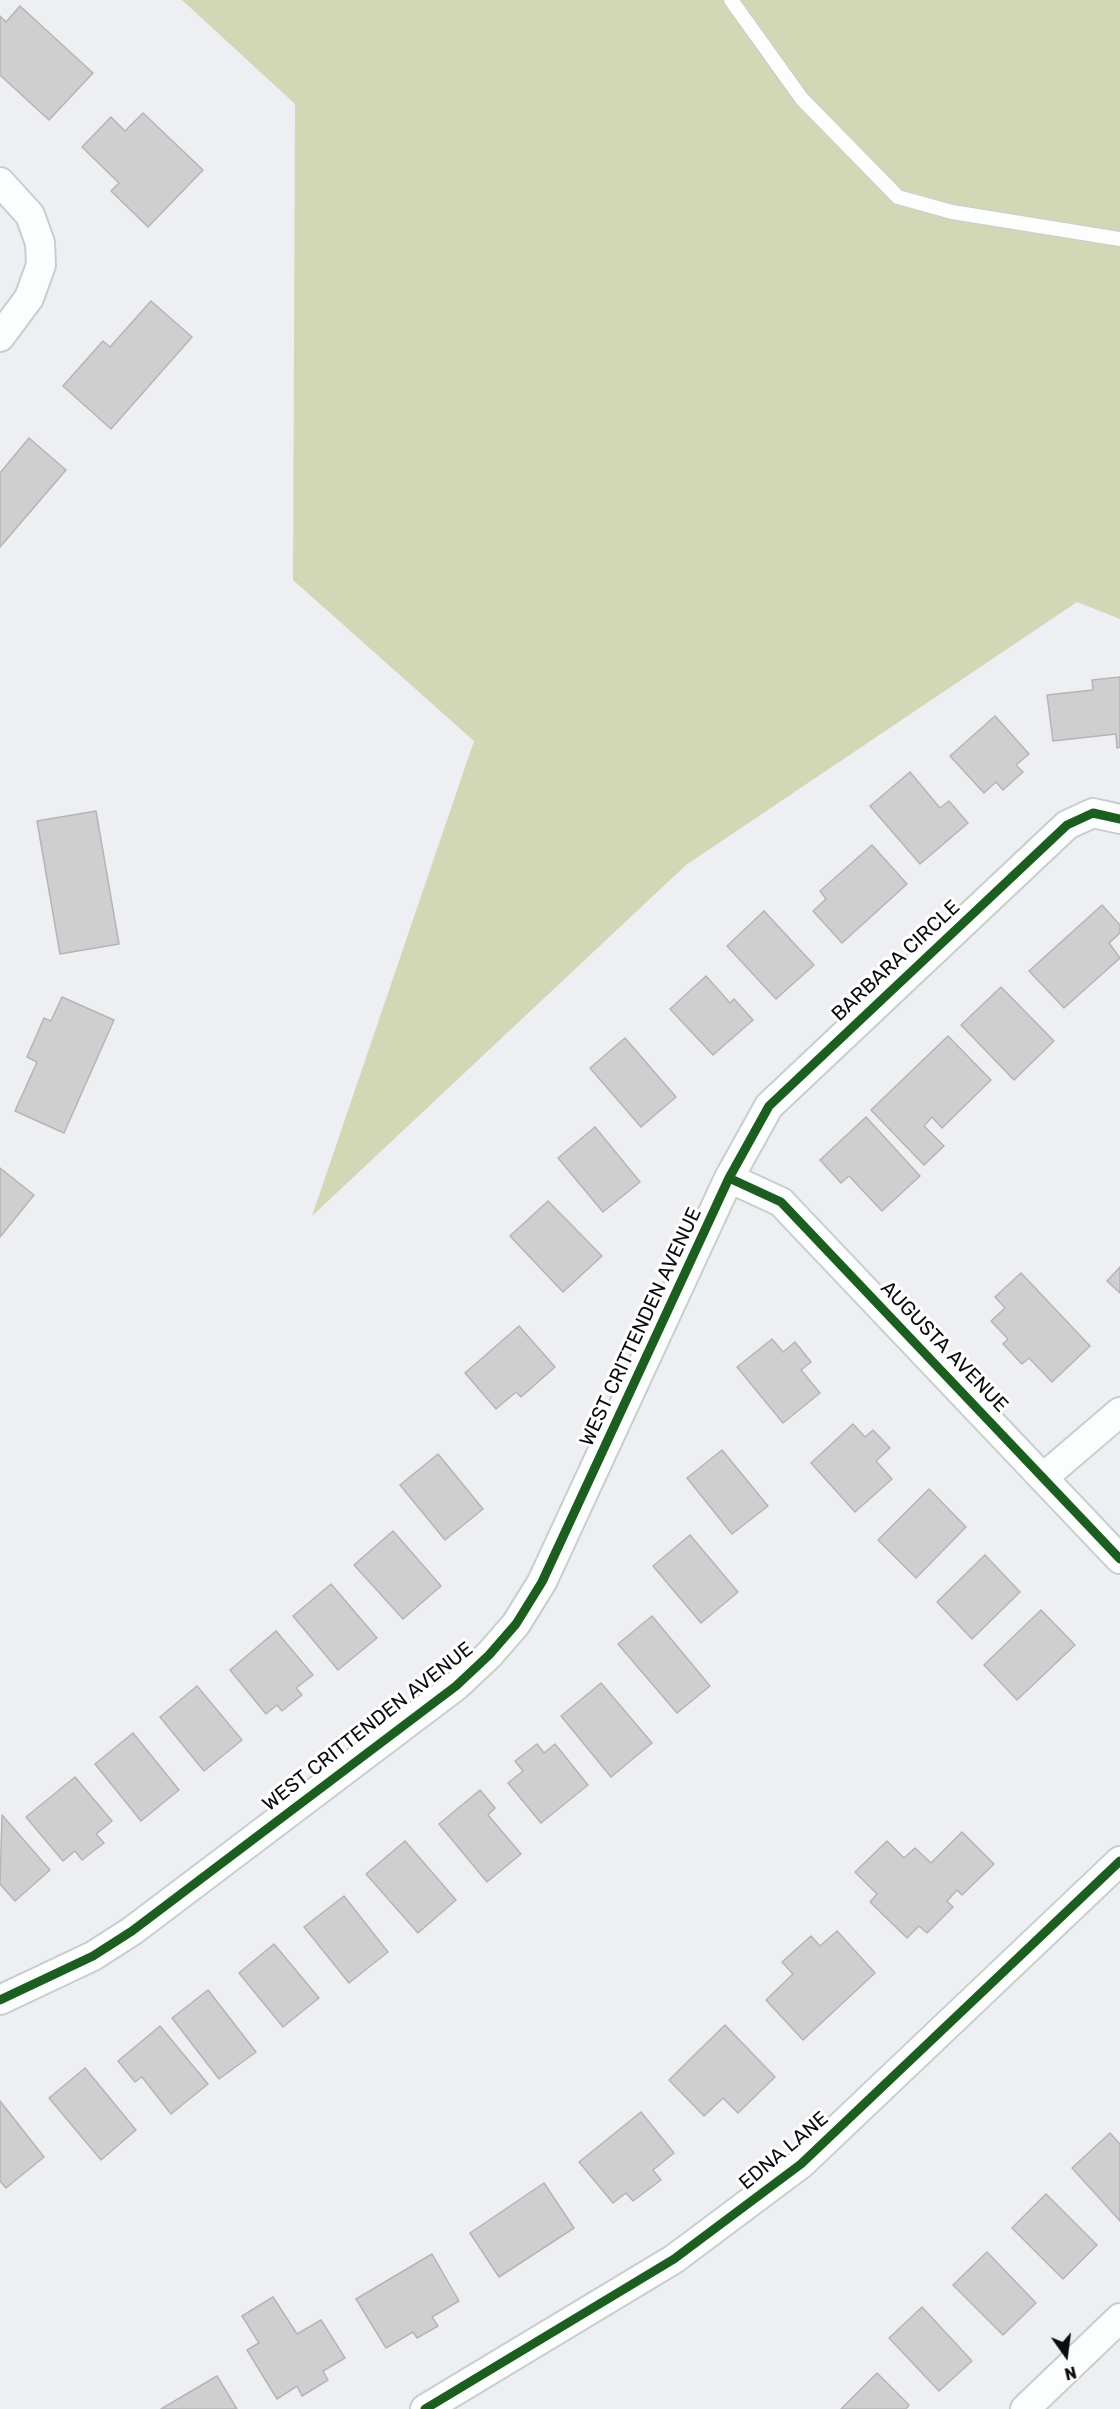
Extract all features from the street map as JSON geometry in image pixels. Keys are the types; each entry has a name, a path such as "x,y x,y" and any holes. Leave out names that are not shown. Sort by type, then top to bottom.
{"street":[{"path":"0,182 30,216 40,243 40,266 29,298 0,337"},
{"name":"BARBARA CIRCLE","path":"729,1178 769,1106 1067,825 1093,813 1120,819"},
{"name":"AUGUSTA AVENUE","path":"729,1178 781,1202 1120,1559"},
{"name":"WEST CRITTENDEN AVENUE","path":"0,2000 93,1956 132,1930 456,1686 489,1655 516,1624 542,1582 729,1178"},
{"path":"1044,1477 1120,1412"},
{"name":"EDNA LANE","path":"425,2409 674,2259 801,2164 1120,1861"},
{"path":"1025,2409 1120,2318"}],"lane":[{"path":"732,0 802,99 898,197 952,212 1120,239"}],"green space":[{"path":"182,0 1120,0 1120,619 1077,602 686,865 312,1216 474,741 293,580 295,104"}],"building":[{"path":"20,6 93,73 49,120 0,75 0,16 6,22"},
{"path":"143,113 203,170 148,227 111,191 119,183 82,147 111,117 125,131"},
{"path":"151,301 192,337 111,429 63,386 103,341 110,347"},
{"path":"29,438 66,470 0,547 0,473"},
{"path":"1120,677 1120,747 1117,748 1116,734 1053,741 1047,695 1093,690 1092,680"},
{"path":"995,716 1029,754 1016,765 1023,772 1003,790 996,782 984,793 950,756"},
{"path":"910,772 940,808 949,801 968,823 920,864 870,806"},
{"path":"96,811 119,944 60,954 37,821"},
{"path":"872,845 907,884 842,943 813,911 826,899 820,891"},
{"path":"1102,905 1120,925 1120,933 1109,943 1120,958 1064,1008 1029,971"},
{"path":"764,911 814,965 776,999 727,946"},
{"path":"706,976 730,1003 734,999 753,1020 713,1055 670,1009"},
{"path":"1001,987 1054,1041 1014,1080 961,1025"},
{"path":"62,997 114,1020 64,1133 15,1111 37,1062 27,1057 44,1018 51,1021"},
{"path":"948,1036 991,1080 942,1128 932,1117 924,1126 944,1146 924,1165 871,1110"},
{"path":"625,1038 676,1097 641,1127 590,1068"},
{"path":"866,1117 920,1176 882,1211 849,1176 841,1183 820,1160"},
{"path":"595,1127 640,1182 603,1212 558,1158"},
{"path":"0,1168 34,1195 0,1237"},
{"path":"548,1201 602,1256 563,1292 510,1236"},
{"path":"1120,1267 1120,1293 1107,1281"},
{"path":"1021,1273 1090,1346 1052,1382 1029,1358 1022,1364 1003,1344 1008,1339 991,1321 1005,1308 995,1297"},
{"path":"519,1326 555,1367 521,1397 516,1392 496,1409 465,1373"},
{"path":"772,1339 783,1352 795,1342 811,1362 801,1370 820,1393 783,1423 737,1367"},
{"path":"853,1424 865,1437 873,1430 890,1448 876,1461 892,1479 855,1512 811,1463"},
{"path":"722,1450 768,1506 732,1534 687,1478"},
{"path":"438,1454 483,1509 445,1540 400,1485"},
{"path":"929,1489 966,1527 916,1578 878,1540"},
{"path":"393,1531 441,1586 403,1619 354,1565"},
{"path":"690,1535 738,1592 701,1623 653,1566"},
{"path":"985,1555 1020,1592 972,1639 937,1602"},
{"path":"331,1584 377,1638 338,1670 293,1616"},
{"path":"1041,1610 1075,1645 1017,1700 984,1665"},
{"path":"652,1616 710,1686 677,1713 618,1644"},
{"path":"276,1631 313,1675 296,1688 302,1695 282,1711 277,1705 266,1714 230,1670"},
{"path":"601,1683 652,1743 611,1777 561,1716"},
{"path":"197,1686 242,1740 204,1771 160,1717"},
{"path":"133,1733 179,1790 141,1821 95,1764"},
{"path":"537,1744 544,1753 555,1744 588,1785 541,1823 508,1783 523,1771 515,1761"},
{"path":"75,1777 112,1821 96,1834 104,1843 82,1860 75,1851 63,1861 26,1817"},
{"path":"480,1790 495,1808 488,1815 521,1854 487,1882 439,1824"},
{"path":"2,1815 50,1870 15,1901 0,1884"},
{"path":"962,1832 994,1864 962,1895 957,1890 947,1901 953,1907 927,1933 919,1926 907,1938 870,1902 877,1894 855,1872 887,1841 904,1858 915,1848 931,1863"},
{"path":"405,1841 456,1900 418,1933 366,1874"},
{"path":"344,1896 388,1952 349,1983 304,1927"},
{"path":"837,1931 875,1973 803,2040 766,2000 793,1974 782,1962 811,1936 820,1946"},
{"path":"274,1944 319,1998 283,2027 239,1973"},
{"path":"208,1990 256,2052 219,2079 172,2018"},
{"path":"725,2025 775,2077 738,2113 723,2098 704,2116 669,2080"},
{"path":"160,2026 208,2084 171,2114 142,2077 135,2082 118,2061"},
{"path":"85,2068 136,2130 101,2160 49,2098"},
{"path":"0,2101 44,2157 6,2188 0,2181"},
{"path":"641,2112 674,2153 653,2170 661,2180 633,2201 626,2193 613,2203 579,2162"},
{"path":"1110,2133 1120,2144 1120,2221 1072,2168"},
{"path":"544,2183 574,2228 499,2277 470,2233"},
{"path":"1046,2194 1097,2245 1063,2279 1012,2228"},
{"path":"987,2252 1036,2303 1003,2335 953,2285"},
{"path":"432,2254 459,2301 432,2317 438,2326 417,2338 413,2332 386,2348 356,2299"},
{"path":"273,2297 297,2334 321,2320 345,2358 323,2371 328,2380 302,2396 297,2386 277,2399 247,2350 259,2343 242,2316"},
{"path":"922,2307 972,2361 939,2391 889,2338"},
{"path":"877,2373 909,2405 906,2409 841,2409"},
{"path":"217,2376 237,2409 161,2409"}],"cycle path":[{"path":"0,2000 93,1956 132,1931 456,1686 489,1655 516,1624 542,1582 729,1178 769,1106 1067,825 1093,813 1120,819"},
{"path":"729,1178 781,1202 1120,1559"},
{"path":"425,2409 674,2259 801,2164 1120,1861"}]}
